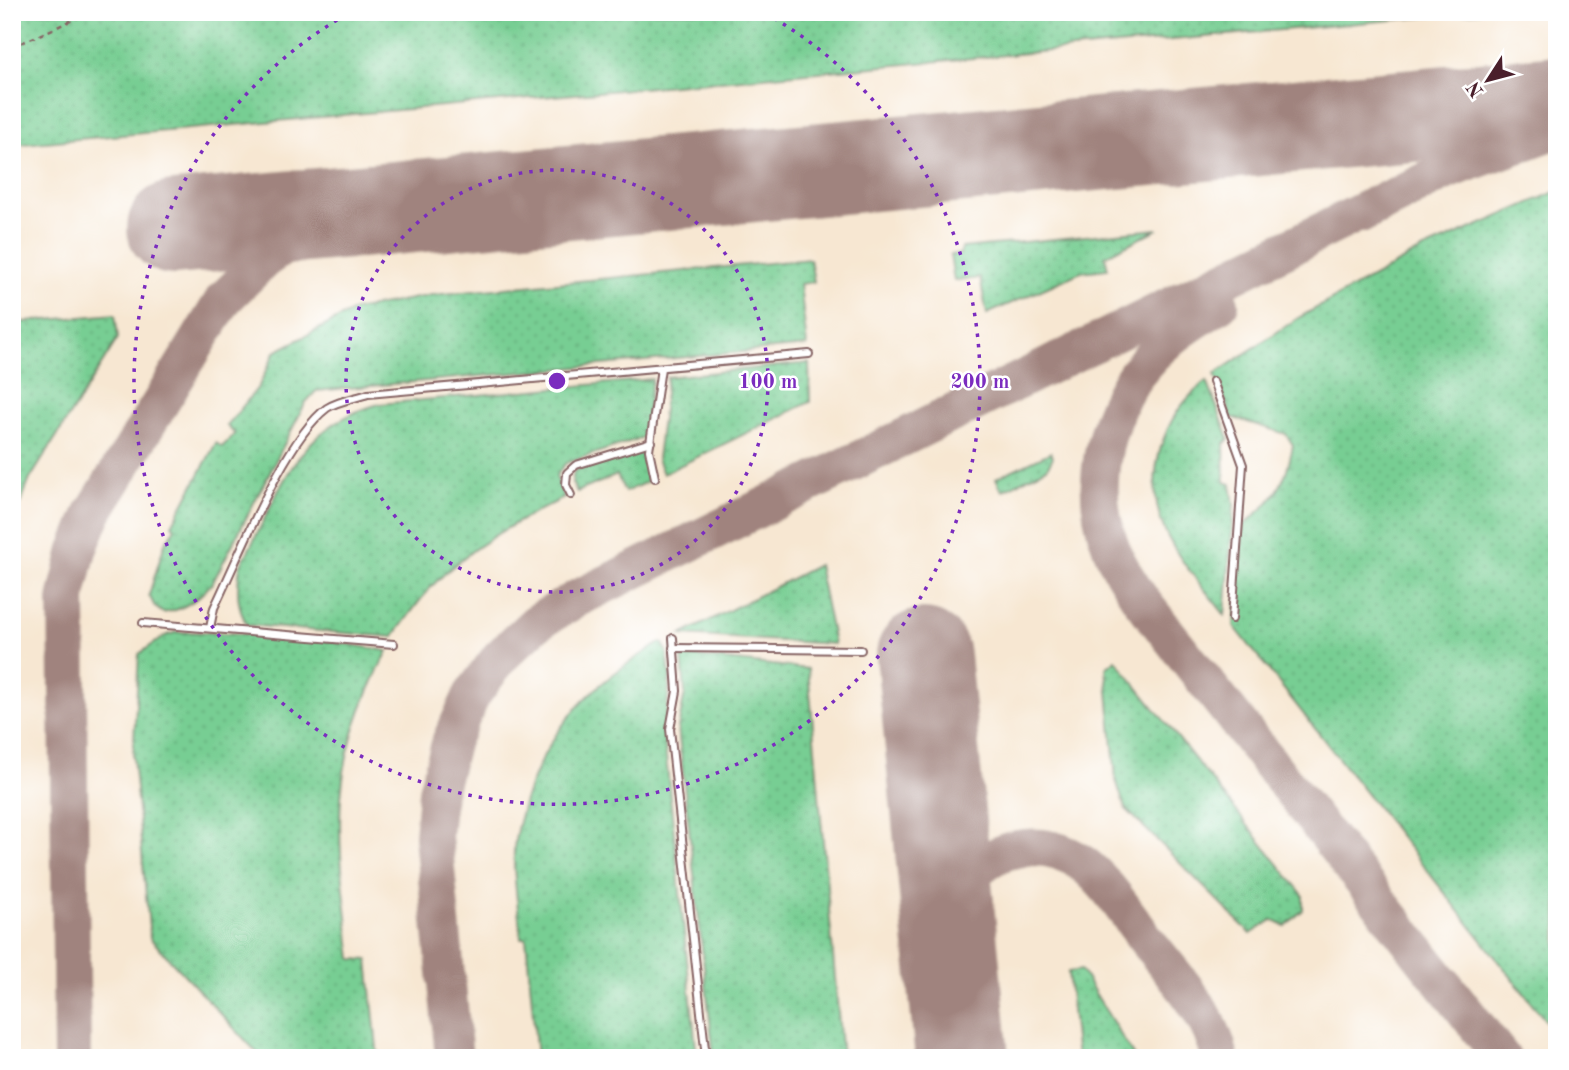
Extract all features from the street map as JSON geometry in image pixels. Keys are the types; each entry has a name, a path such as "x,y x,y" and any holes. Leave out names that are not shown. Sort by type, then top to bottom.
{"lane":[{"path":"210,628 214,608 277,477 302,434 329,407 368,394 809,355"},
{"path":"655,478 651,442 660,368"},
{"path":"1213,381 1243,466 1232,619"},
{"path":"571,495 566,485 567,473 576,465 651,442"},
{"path":"143,623 394,643"},
{"path":"673,638 677,691 670,729 706,1058"},
{"path":"673,648 861,650"}],"path":[{"path":"12,47 91,12"}],"green space":[{"path":"12,12 1480,12 12,145"},
{"path":"1557,191 1557,1035 1234,626 1243,526 1277,491 1286,472 1293,445 1286,434 1231,417 1215,374 1298,318 1422,250"},
{"path":"1158,229 1105,256 1108,269 1081,272 987,314 980,278 954,281 950,255 960,254 962,248"},
{"path":"810,259 814,282 800,284 807,346 316,391 306,402 213,582 185,606 163,613 155,607 149,595 165,543 175,528 172,525 216,443 222,447 235,434 227,426 259,386 275,352 355,310 432,295"},
{"path":"115,314 118,338 30,479 12,525 12,323"},
{"path":"809,363 810,402 663,474 657,459 667,377"},
{"path":"652,379 644,437 566,463 556,476 564,498 511,526 447,571 393,637 247,625 238,596 240,566 292,467 307,447 326,429 349,415 379,404"},
{"path":"1207,381 1229,439 1224,444 1225,482 1231,484 1234,505 1225,615 1171,542 1158,511 1156,490 1156,469 1168,429 1191,395"},
{"path":"639,449 644,451 647,482 625,492 617,475 577,492 572,483 574,471"},
{"path":"1051,452 1053,457 1047,468 1002,491 996,478"},
{"path":"818,565 834,644 681,635"},
{"path":"177,632 283,637 388,651 354,731 345,767 340,837 352,959 368,960 378,1058 262,1058 150,938 133,757 139,654 165,636"},
{"path":"662,642 667,651 670,677 664,737 697,1058 537,1058 526,938 521,938 514,868 516,836 525,800 547,749 577,707 615,672"},
{"path":"682,655 808,669 842,1058 714,1058 678,728 685,693"},
{"path":"1116,660 1303,895 1303,910 1285,926 1272,920 1251,934 1125,808 1116,780 1106,668"},
{"path":"1081,970 1134,1058 1077,1058 1068,972"}],"taxiway":[{"path":"1362,214 1446,171 1557,130"},
{"path":"454,1058 433,836 437,792 451,740 472,695 500,657 536,623 578,598 1383,201"},
{"path":"72,1058 67,595 78,550 93,513 224,299 264,260 290,242 323,225 406,207"},
{"path":"1220,304 1176,334 1152,355 1136,374 1113,419 1105,444 1100,495 1103,520 1113,552 1141,600 1502,1058"},
{"path":"950,928 963,887 987,862 1002,854 1034,847 1068,855 1083,864 1102,882 1182,985 1209,1027 1220,1058"}],"runway":[{"path":"174,228 1557,102"},
{"path":"923,656 962,1058"}]}
